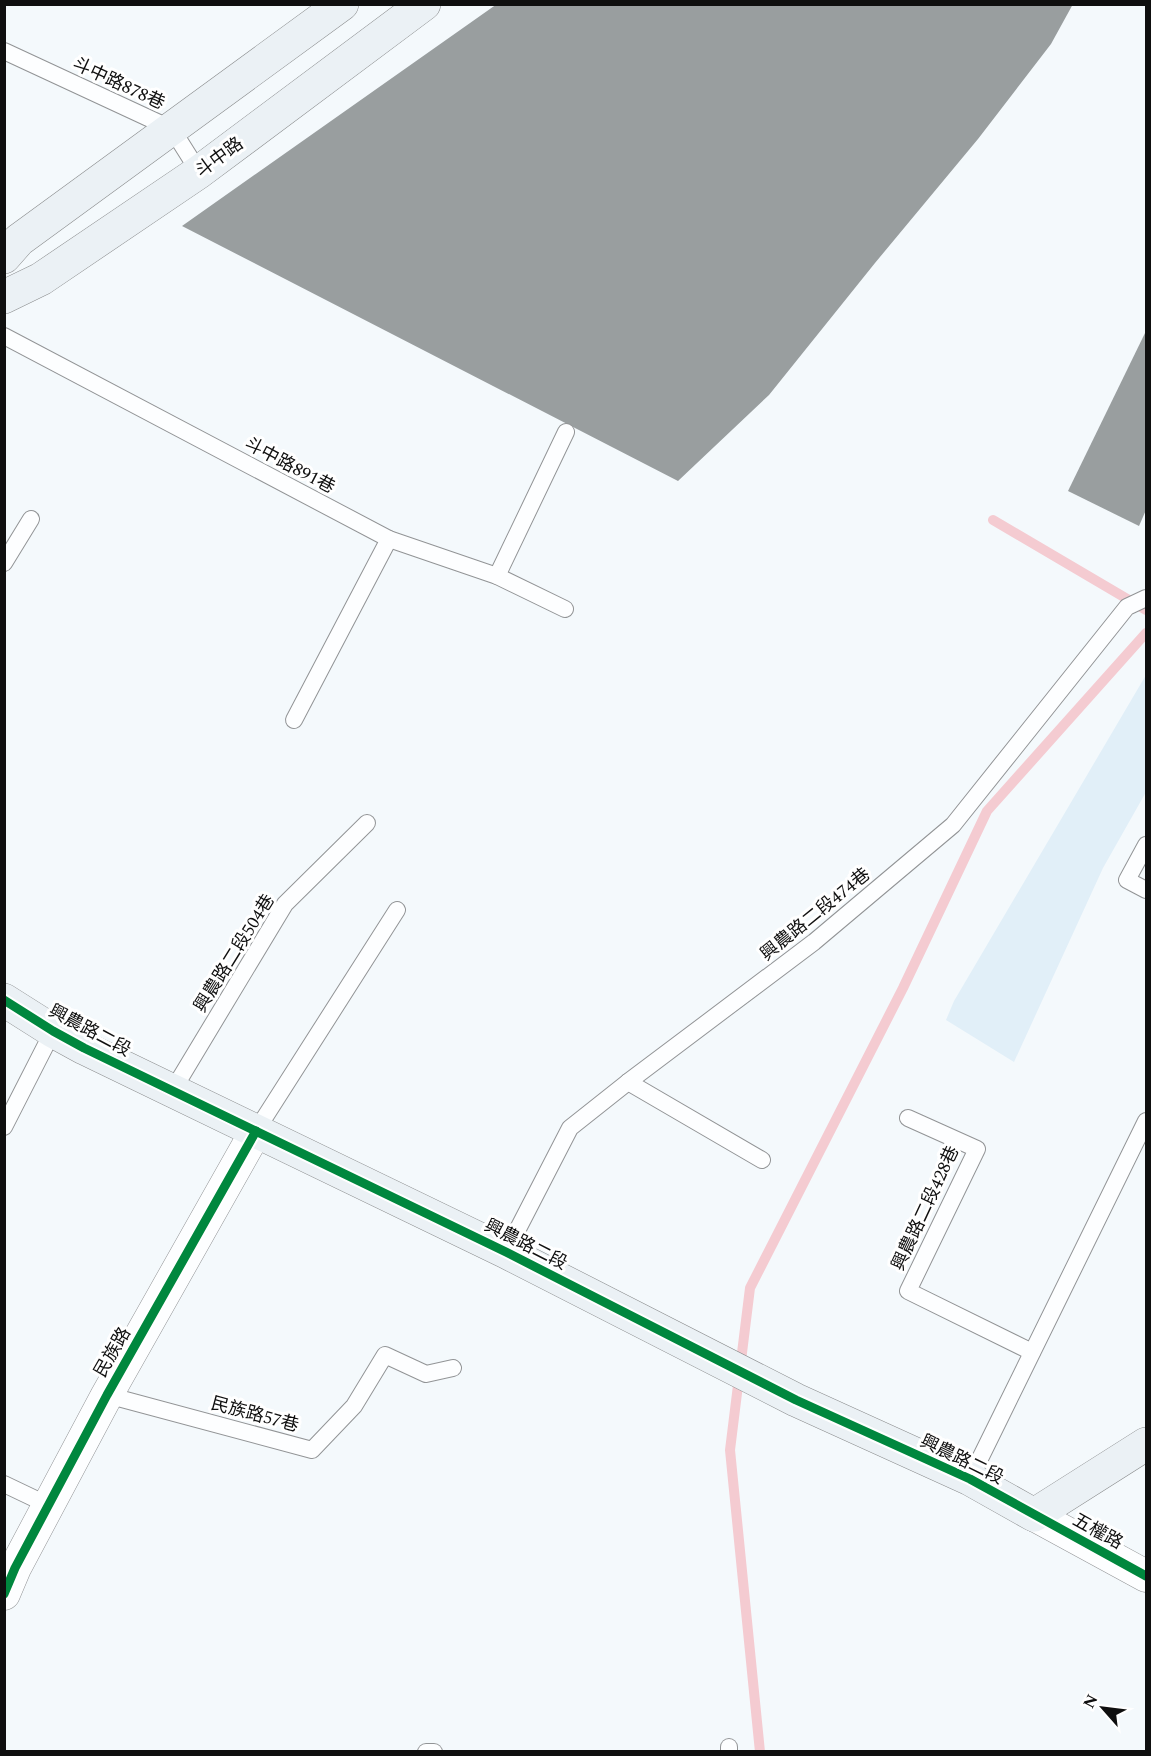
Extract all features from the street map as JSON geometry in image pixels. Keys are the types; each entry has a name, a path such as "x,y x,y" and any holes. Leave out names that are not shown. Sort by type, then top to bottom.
{"street":[{"path":"4,257 19,240 342,4"},
{"name":"斗中路","path":"4,297 41,279 199,172 424,4"},
{"name":"興農路二段","path":"4,1000 53,1031 506,1252 796,1400 970,1479 1034,1515"},
{"name":"民族路","path":"4,1594 48,1504 107,1395 256,1131"},
{"path":"1034,1515 1146,1444"},
{"name":"五權路","path":"1034,1515 1146,1576"}],"lane":[{"name":"斗中路878巷","path":"4,51 172,129 199,172"},
{"name":"斗中路891巷","path":"4,336 389,539 497,576 565,609"},
{"path":"497,576 566,432"},
{"path":"4,563 31,519"},
{"path":"294,720 389,539"},
{"name":"興農路二段474巷","path":"506,1252 570,1128 814,942 953,825 1127,607 1146,598"},
{"name":"興農路二段504巷","path":"173,1090 285,904 367,822"},
{"path":"1146,845 1127,880 1146,890"},
{"name":"民族路","path":"256,1131 397,910"},
{"path":"4,1127 53,1031"},
{"path":"628,1082 762,1160"},
{"name":"興農路二段428巷","path":"908,1118 977,1149 908,1291 1032,1352"},
{"path":"970,1479 1146,1121"},
{"name":"民族路57巷","path":"107,1395 312,1450 354,1406 385,1355 426,1374 453,1368"},
{"path":"4,1484 48,1504"},
{"path":"426,1752 434,1752"}],"shaded area":[{"path":"1146,675 1146,792 1103,868 1014,1062 946,1020 954,1001"}],"building":[{"path":"497,4 1073,4 1051,44 978,139 769,395 678,481 182,226"},
{"path":"1146,331 1146,510 1139,526 1068,491"}],"waterway":[{"path":"993,520 1146,610"},
{"path":"760,1752 730,1450 750,1288 903,988 987,811 1146,633"}],"cycle path":[{"path":"4,1000 84,1048 506,1252 796,1400 970,1479 1146,1576"},
{"path":"4,1594 15,1568 107,1395 256,1131"}]}
